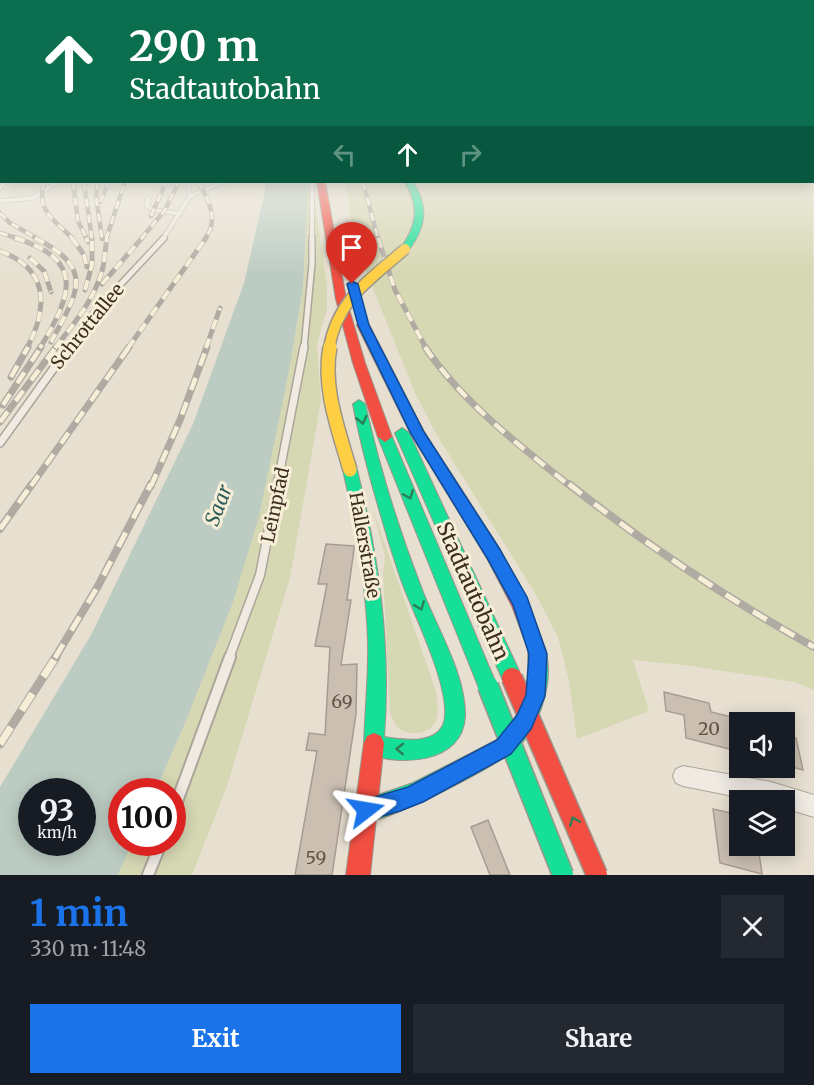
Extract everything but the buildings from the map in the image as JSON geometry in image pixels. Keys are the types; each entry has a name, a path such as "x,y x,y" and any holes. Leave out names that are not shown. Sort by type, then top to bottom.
{"main road":[{"path":"324,193 342,266"},
{"path":"334,193 352,371 370,455 412,584 455,704 453,728 444,741 426,749 374,746"},
{"name":"Hallerstraße","path":"358,875 374,746 378,685 378,629 373,575 330,388 326,355 329,333 335,318 357,289 405,249 418,232 423,212 417,193"},
{"name":"Stadtautobahn","path":"342,266 357,303 392,409 597,875"},
{"path":"346,321 387,441 563,875"},
{"path":"363,325 418,434 493,553 520,603 538,654 536,696 524,722 504,747 415,794 393,804 366,810"}],"street":[{"path":"684,776 771,794 814,806"}],"lane":[{"path":"0,201 33,198 41,193"},
{"path":"190,193 190,196 198,193"},
{"name":"Leinpfad","path":"186,778 260,575 303,355 312,264 312,193"},
{"name":"Schrottallee","path":"0,443 91,316 167,235 190,196"},
{"path":"148,198 147,206 154,210 180,214"},
{"path":"148,875 156,856"}],"green space":[{"path":"307,193 314,193 327,285 327,311 317,345 321,401 290,578 227,786 192,875 118,875 126,856 186,856 186,778 161,778 185,723 288,376 303,288"},
{"path":"347,193 813,193 814,690 795,682 684,665 633,660 649,711 577,739 569,681 558,637 535,593 438,437 415,393 355,244"},
{"path":"372,507 436,691 438,708 436,720 430,728 421,733 410,733 400,729 396,726 390,713 383,574 385,556"}],"water":[{"name":"Saar","path":"265,193 307,193 303,288 288,376 259,516 233,602 161,778 108,778 108,856 126,856 118,875 0,875 0,787 91,635 193,424 244,283"}],"railway":[{"path":"42,193 49,215 72,238"},
{"path":"74,193 78,221 87,239"},
{"path":"85,193 92,239"},
{"path":"96,193 102,239"},
{"path":"100,202 104,193"},
{"path":"106,239 121,193"},
{"path":"151,216 161,193"},
{"path":"141,239 165,210 174,193"},
{"path":"204,193 212,217 212,224 205,239"},
{"path":"366,193 378,239"},
{"path":"0,213 10,223 38,239"},
{"path":"0,233 20,239"},
{"path":"15,238 38,247 54,257 63,269 66,282 65,296 59,312 40,348"},
{"path":"35,238 55,249 67,260 74,272 76,283 74,296 51,342"},
{"path":"72,238 84,255 87,267"},
{"path":"86,238 88,242"},
{"path":"55,348 94,292 103,267 107,238"},
{"path":"102,284 142,238"},
{"path":"128,348 206,238"},
{"path":"378,238 395,290 426,348"},
{"path":"85,290 92,265 92,239"},
{"path":"0,251 19,260 37,281 40,291 40,314 27,348"},
{"path":"30,258 44,271 51,292"},
{"path":"206,348 220,308"},
{"path":"11,377 28,347"},
{"path":"3,405 41,347"},
{"path":"0,422 56,347"},
{"path":"31,486 129,347"},
{"path":"151,486 180,420 207,347"},
{"path":"425,347 456,386 492,422 570,486"},
{"path":"0,529 32,484"},
{"path":"55,658 98,586 151,484"},
{"path":"569,484 688,570 750,610 814,647"},
{"path":"0,744 56,657"}],"traffic: fast":[{"path":"405,249 419,224 420,208 415,193"},
{"path":"359,404 369,448 398,546 449,679 455,715 453,728 439,744 407,750 374,746"},
{"path":"402,433 512,678"},
{"path":"385,437 488,686"},
{"path":"350,470 365,539 375,605 378,672 374,743"},
{"path":"366,810 420,791 504,747 521,728 532,703 538,676 537,651"},
{"path":"488,686 563,875"}],"traffic: jam":[{"path":"323,193 341,299 359,363 385,437"},
{"path":"363,325 418,434 493,553 520,603 537,651"},
{"path":"512,678 597,875"},
{"path":"358,875 374,743"}],"traffic: slow":[{"path":"350,470 328,378 328,355 332,333 341,312 356,291 405,249"}],"route":[{"path":"352,284 363,325 379,351 418,434 493,553 520,603 538,654 536,696 524,722 504,747 448,779 393,804 366,810"}]}
